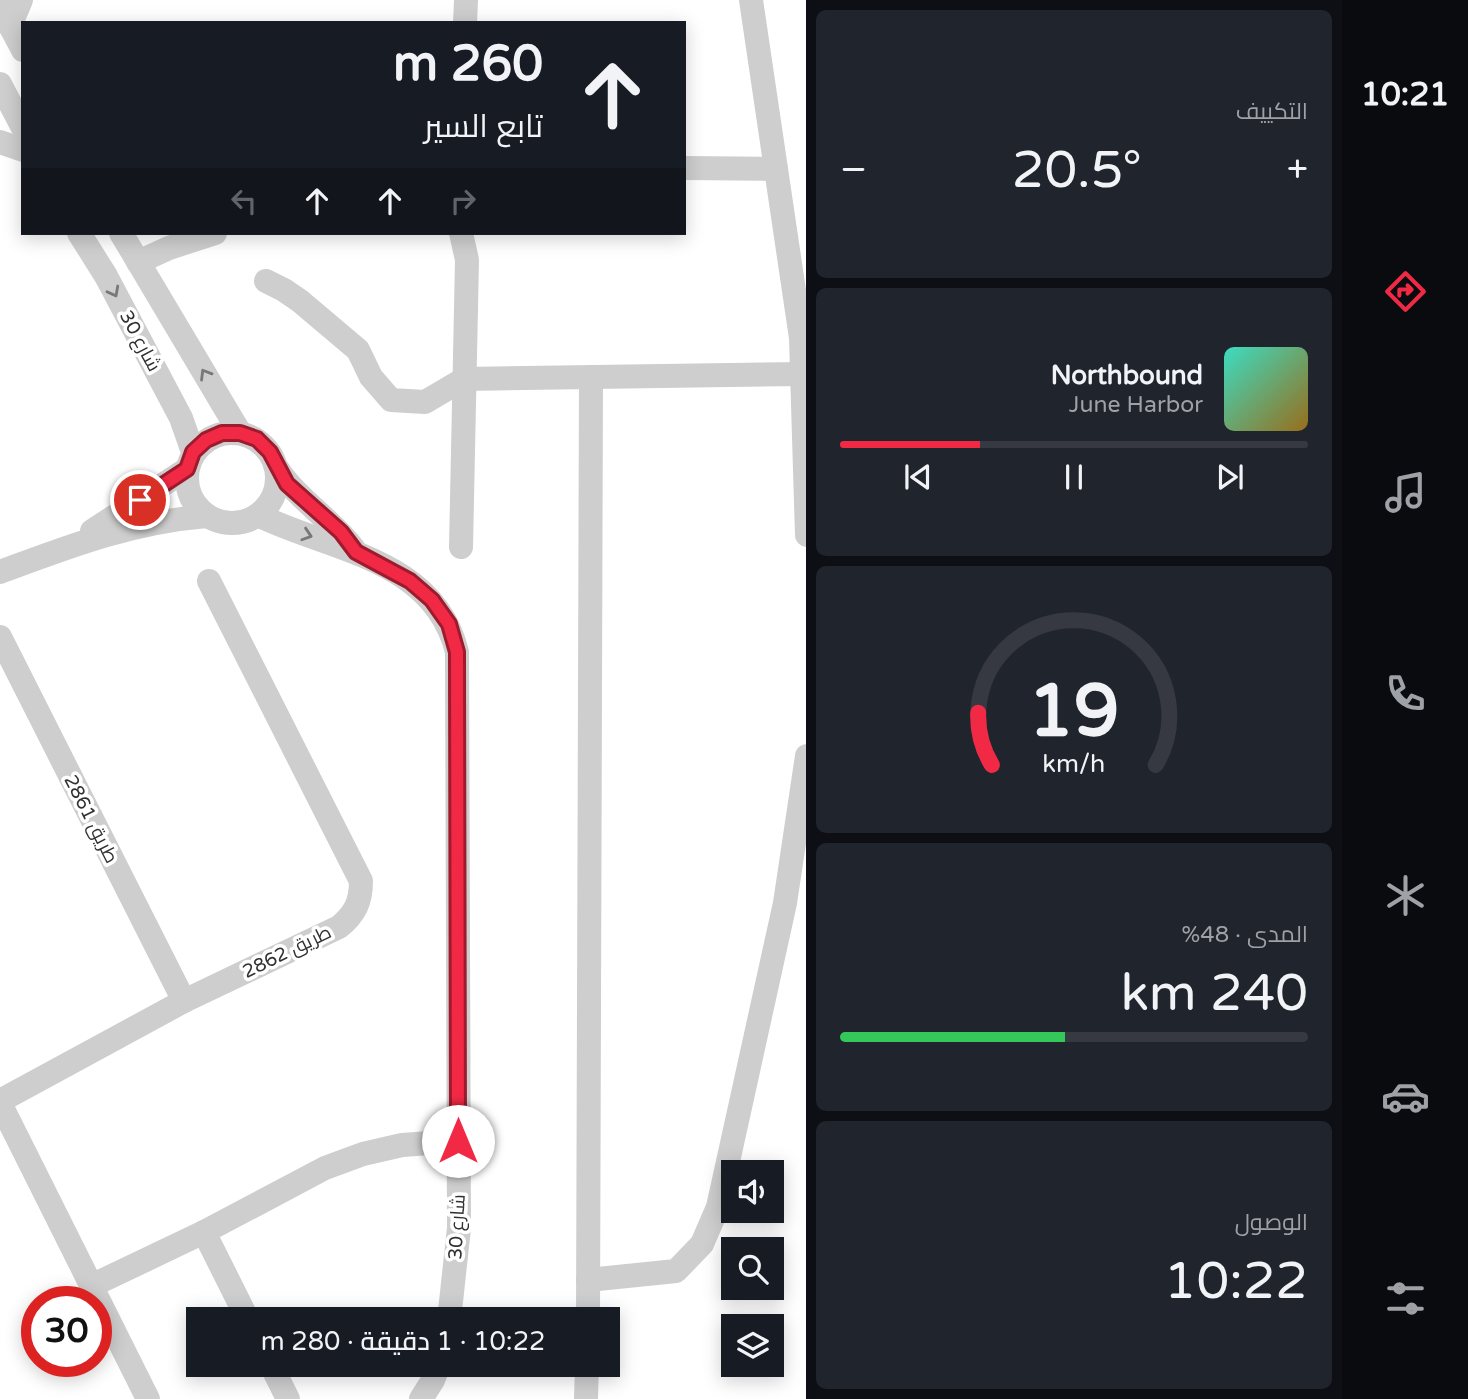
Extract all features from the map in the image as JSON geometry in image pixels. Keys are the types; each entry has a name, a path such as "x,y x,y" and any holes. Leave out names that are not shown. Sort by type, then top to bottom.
{"street":[{"path":"21,0 5,16 21,46"},
{"path":"465,21 466,0"},
{"path":"751,0 801,338 806,503"},
{"path":"0,84 21,124"},
{"path":"0,142 21,149"},
{"path":"686,168 776,169"},
{"name":"شارع 30","path":"80,235 106,276 181,418 190,461 187,487 194,503 206,516"},
{"name":"شارع 30","path":"122,235 240,433 257,439 270,452 287,484 341,532 356,552"},
{"path":"138,262 209,235"},
{"path":"461,547 467,260 462,235"},
{"path":"266,281 300,300 358,350 371,377 391,400 425,402 464,379 802,374"},
{"path":"588,1307 591,377"},
{"path":"71,545 190,461 206,440 222,433 240,433"},
{"path":"0,572 71,545 146,523 206,516 224,523 242,522 258,515 270,503 277,486 277,468"},
{"name":"شارع 30","path":"258,515 280,526 356,552 422,590 449,624 457,652 459,1228 450,1307"},
{"name":"طريق 2862","path":"0,1102 184,1001 339,927 358,907 361,881 209,581"},
{"name":"طريق 2861","path":"0,637 184,1001"},
{"path":"588,1280 676,1271 702,1244 718,1207 785,903 806,763"},
{"path":"0,1102 91,1286 325,1168 363,1154 402,1145 458,1141"},
{"path":"204,1231 242,1307"},
{"path":"112,1328 148,1399"},
{"path":"277,1377 288,1399"},
{"path":"421,1399 434,1377"},
{"path":"586,1399 587,1377"}],"route":[{"path":"140,500 187,469 193,452 206,440 222,433 240,433 257,439 270,452 287,484 341,532 356,552 422,590 449,624 457,652 458,1141"}]}
